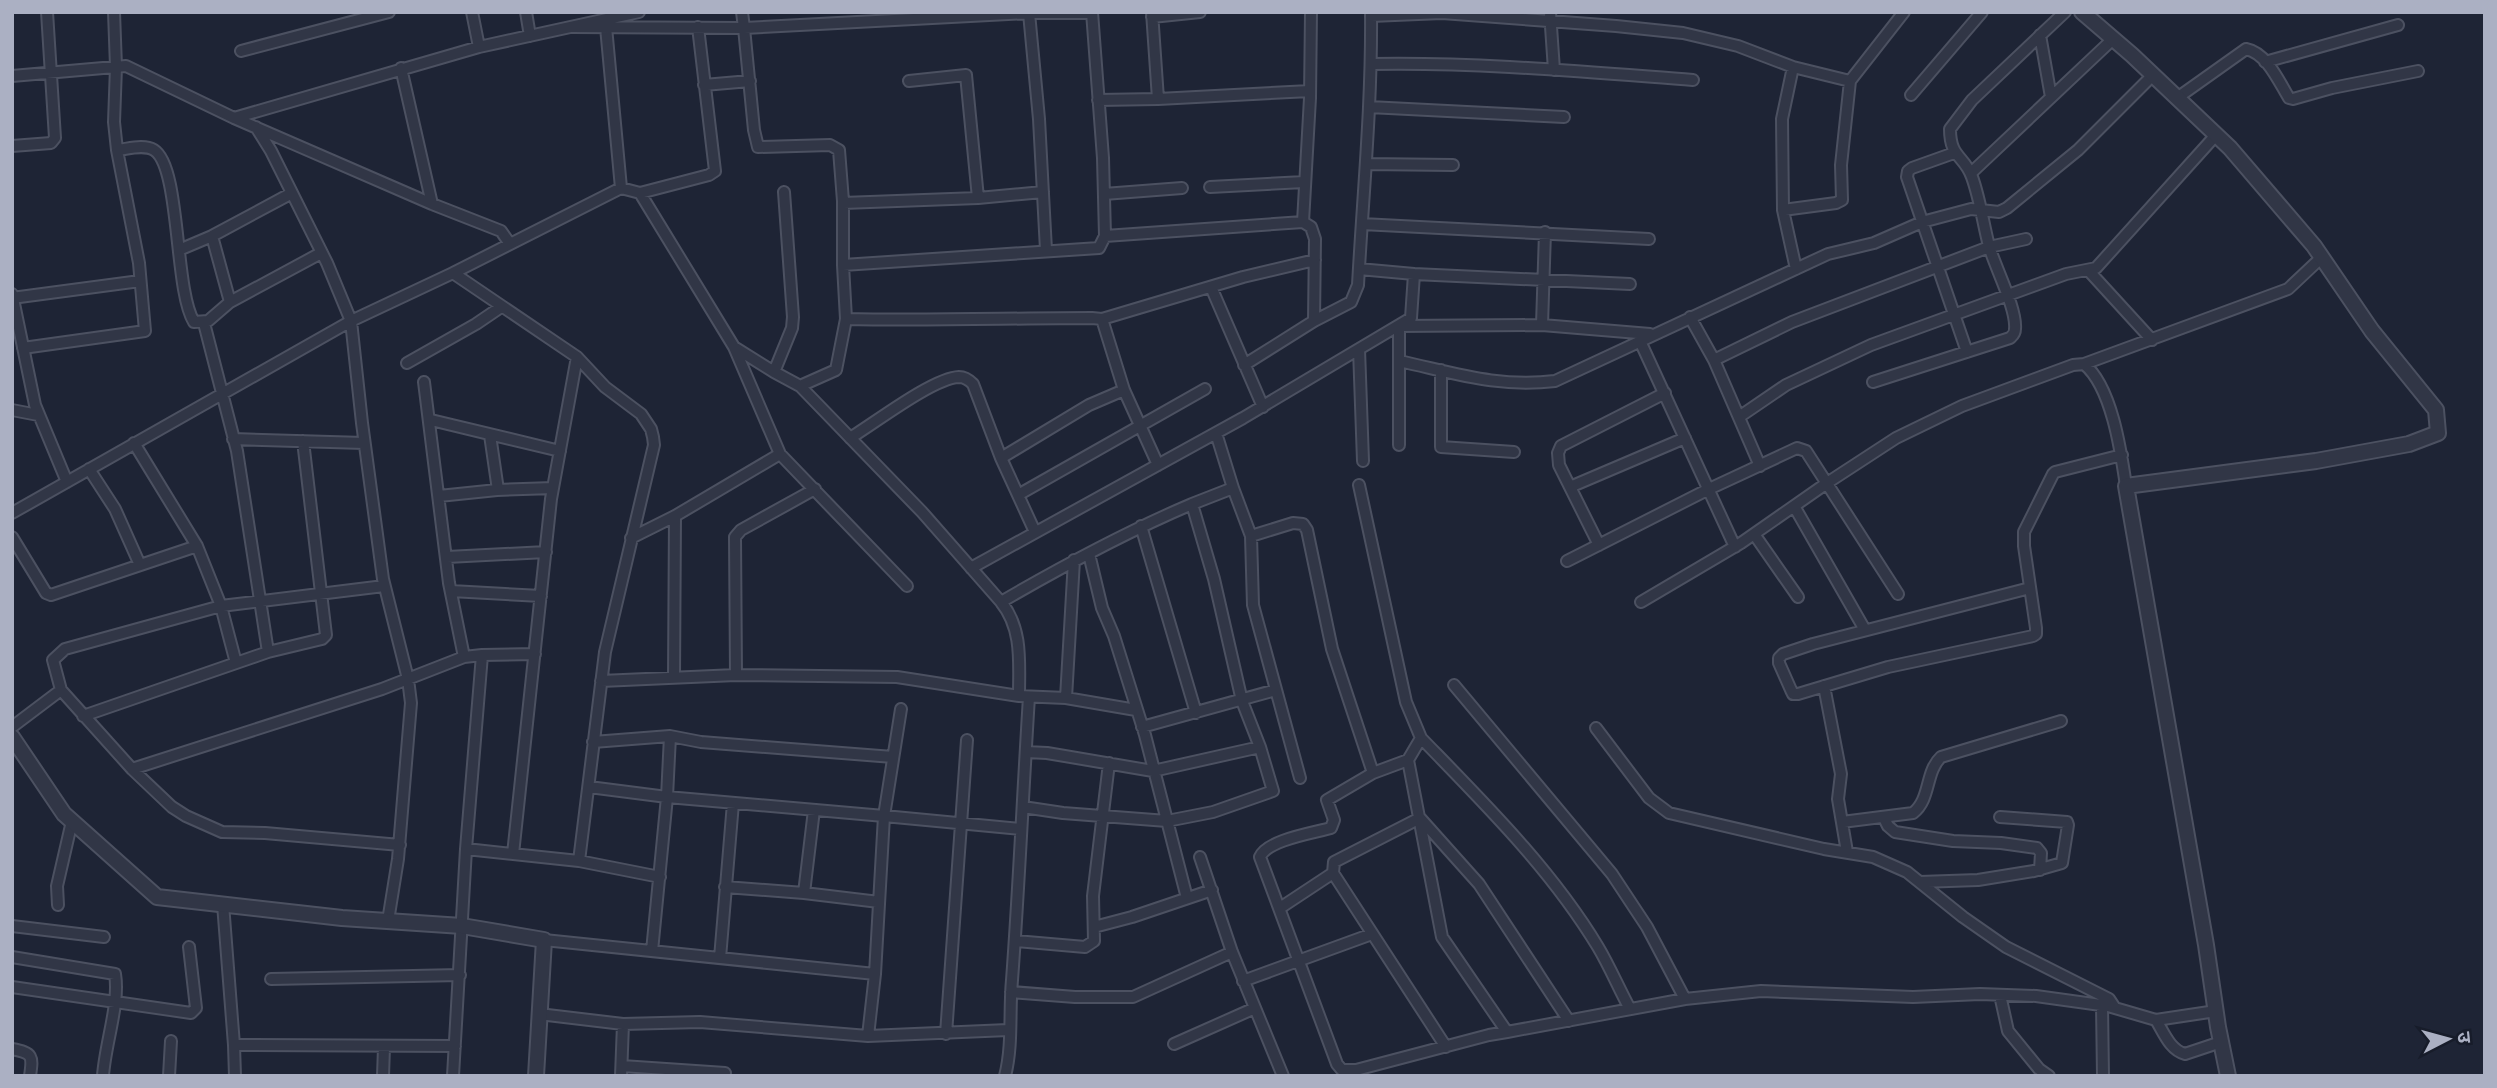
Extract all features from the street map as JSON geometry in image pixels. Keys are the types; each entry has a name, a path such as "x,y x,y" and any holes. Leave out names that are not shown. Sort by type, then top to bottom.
{"street":[{"path":"12,146 54,142 56,134 47,12"},
{"path":"23,348 143,332 146,325 114,122 114,12"},
{"path":"242,51 389,12"},
{"path":"472,12 479,47"},
{"path":"526,12 530,36"},
{"path":"234,118 479,47 639,12"},
{"path":"742,12 758,147 830,145 837,147 840,153 846,319 836,370 800,386"},
{"path":"1158,99 1152,14 1200,12"},
{"path":"1303,222 1311,12"},
{"path":"1783,210 1836,203 1843,199 1841,165 1850,81 1904,12"},
{"path":"1911,95 1982,12"},
{"path":"1874,382 2010,338 2014,334 2007,295 1989,247 1982,209 1971,173 1954,153 1950,129 1960,114 2065,12"},
{"path":"2081,12 2230,148 2322,257 2372,331 2436,410 2438,433 2409,444 2316,461 2126,486"},
{"path":"1029,13 1039,118 1046,250"},
{"path":"572,27 744,28 817,18 1092,13 1104,194 1105,236 1099,248 843,265"},
{"path":"1244,365 1350,302 1358,285 1369,107 1371,14 1551,16 1683,33 1738,46 1793,67 1850,81"},
{"path":"1551,16 1554,70"},
{"path":"2265,62 2398,25"},
{"path":"606,27 621,188"},
{"path":"12,513 351,321 621,188 640,193 709,175 715,171 698,27"},
{"path":"2040,35 2051,97"},
{"path":"1971,173 2113,39"},
{"path":"2177,98 2244,50 2251,49 2265,62 2289,98 2296,100 2332,89 2418,71"},
{"path":"1371,64 1411,63 1554,70 1693,80"},
{"path":"12,76 125,66 234,118 501,231 510,244"},
{"path":"1793,67 1782,119 1783,210 1796,269"},
{"path":"401,68 432,204"},
{"path":"909,80 966,75 978,198"},
{"path":"1399,361 1494,382 1528,384 1555,381 1828,254 1874,243 1922,222 1971,209 1999,212 2007,208 2078,150 2153,75"},
{"path":"704,85 750,81"},
{"path":"1098,100 1310,91"},
{"path":"1369,107 1564,117"},
{"path":"256,127 321,253 351,321 364,443 384,586 408,679 411,704 400,845 388,921"},
{"path":"1739,417 1786,385 1871,345 2066,274 2096,268 2217,135"},
{"path":"117,150 146,147 161,156 176,214 186,305 194,321 204,323"},
{"path":"1954,153 1908,171 1908,177 1967,352"},
{"path":"1366,164 1453,165"},
{"path":"1210,187 1304,182"},
{"path":"1104,194 1182,188"},
{"path":"774,372 792,328 793,317 784,192"},
{"path":"843,203 978,198 1043,192"},
{"path":"640,193 734,347 780,454 907,586"},
{"path":"179,250 212,236 292,194"},
{"path":"1105,236 1303,222 1314,232 1314,321"},
{"path":"1362,224 1649,239"},
{"path":"1542,325 1545,232"},
{"path":"212,236 230,302"},
{"path":"1714,360 1792,323 1938,266 1989,247 2026,239"},
{"path":"204,323 230,302 321,253"},
{"path":"1641,602 1735,547 1827,482 1896,438 1962,406 2288,289 2322,257"},
{"path":"846,319 1102,319 1315,260"},
{"path":"1359,269 1630,284"},
{"path":"2088,270 2152,340"},
{"path":"453,273 577,357 605,387 641,414 651,429 654,446 605,652 579,861"},
{"path":"971,568 1263,407 1399,326 1411,318 1414,274"},
{"path":"67,482 38,415 12,297 140,281"},
{"path":"1211,287 1263,407"},
{"path":"407,363 502,307"},
{"path":"1690,317 1714,360 1760,466"},
{"path":"1102,319 1124,390 1158,465"},
{"path":"204,323 233,439 268,652"},
{"path":"1399,326 1542,325 1653,335"},
{"path":"1399,326 1399,445"},
{"path":"1640,341 1735,547"},
{"path":"734,347 800,386 1009,611 1019,638 1026,752 1009,1061 1005,1076"},
{"path":"1359,349 1363,461"},
{"path":"513,854 553,488 577,357"},
{"path":"2084,364 2096,379 2108,404 2122,455 2228,1076"},
{"path":"1441,370 1441,447 1514,453"},
{"path":"850,438 940,381 964,377 973,384 1035,532"},
{"path":"424,382 451,591 464,657"},
{"path":"1018,495 1205,388"},
{"path":"1002,458 1090,405 1124,390"},
{"path":"1599,545 1559,465 1559,453 1564,442 1665,393"},
{"path":"12,410 38,415"},
{"path":"430,420 560,451"},
{"path":"1216,433 1251,536 1253,605 1300,778"},
{"path":"490,435 498,489"},
{"path":"1570,488 1685,438"},
{"path":"233,439 364,443"},
{"path":"83,716 268,652 322,639 326,635 303,441"},
{"path":"134,443 197,546 221,606 236,663"},
{"path":"1567,561 1797,448 1802,449 1827,482 1898,594"},
{"path":"631,538 675,516 780,454"},
{"path":"2030,588 1812,643 1783,654 1779,663 1793,694 1798,694 1888,667 2033,636 2036,634 2024,532 2055,472 2122,455"},
{"path":"89,469 115,509 140,565"},
{"path":"1359,485 1406,702 1421,738 1544,871 1598,947 1630,1009"},
{"path":"439,496 498,489 553,488"},
{"path":"1001,601 1141,526 1233,488"},
{"path":"736,675 735,537 741,530 815,489"},
{"path":"1023,807 1167,821 1213,812 1272,792 1273,787 1260,747 1242,701 1214,579 1192,505"},
{"path":"1794,506 1865,630"},
{"path":"674,677 675,516"},
{"path":"1251,536 1293,523 1303,524 1307,530 1332,649 1373,773"},
{"path":"1141,526 1196,713"},
{"path":"1754,534 1798,597"},
{"path":"12,537 46,593 51,595 197,546"},
{"path":"447,556 545,552"},
{"path":"1090,554 1102,608 1114,636 1142,727 1187,898"},
{"path":"1066,698 1074,560"},
{"path":"384,586 221,606 65,649 53,660 61,690 83,716 172,807 193,820 222,832 265,833 400,845"},
{"path":"451,591 541,596"},
{"path":"132,769 408,679 464,657 535,654"},
{"path":"453,1076 482,655"},
{"path":"601,681 736,675 897,677 1024,696 1066,698 1136,710"},
{"path":"1454,685 1612,874 1647,927 1685,999"},
{"path":"1824,687 1841,774 1838,799 1847,852"},
{"path":"12,727 61,690"},
{"path":"1142,727 1276,690"},
{"path":"869,1036 884,816 901,709"},
{"path":"1842,822 1913,813 1922,804 1935,764 1941,757 2062,721"},
{"path":"1596,729 1649,798 1669,813 1873,856 1906,872 2006,947 2109,999 2115,1008"},
{"path":"593,742 670,736 701,742 893,757"},
{"path":"652,951 670,736"},
{"path":"12,737 64,814 157,897 462,926 544,940 875,974"},
{"path":"1421,738 1408,760 1373,773 1327,800 1334,820 1331,828 1273,844 1260,853 1260,860 1280,908 1297,961 1337,1064 1342,1070 1356,1070 1489,1035 1685,999 1761,991 1913,997 2036,996 2102,1005 2156,1020 2216,1011"},
{"path":"946,1034 967,740"},
{"path":"1026,752 1047,753 1153,771 1260,747"},
{"path":"1408,760 1442,937 1507,1032"},
{"path":"1015,941 1085,947 1094,941 1093,896 1109,763"},
{"path":"589,787 667,797 1021,829"},
{"path":"720,958 733,803"},
{"path":"804,893 814,810"},
{"path":"1920,882 1978,880 2040,870 2062,863 2067,822 2000,817"},
{"path":"1420,818 1334,862 1333,873 1446,1047"},
{"path":"1420,818 1479,884 1569,1021"},
{"path":"1884,818 1895,832 1953,841 2037,848 2041,853 2040,870"},
{"path":"58,905 57,886 72,821"},
{"path":"467,849 579,861 660,877"},
{"path":"1200,857 1232,953 1283,1076"},
{"path":"1280,908 1333,873"},
{"path":"725,887 879,902"},
{"path":"1094,927 1212,890"},
{"path":"223,904 235,1076"},
{"path":"12,926 104,937"},
{"path":"1243,981 1372,934"},
{"path":"536,1076 544,940"},
{"path":"12,987 191,1013 195,1012 196,1008 189,947"},
{"path":"1011,992 1133,998 1232,953"},
{"path":"12,957 112,973 116,978 103,1076"},
{"path":"271,979 460,975"},
{"path":"2000,995 2008,1031 2039,1069 2049,1076"},
{"path":"2102,1005 2103,1076"},
{"path":"1174,1044 1255,1008"},
{"path":"539,1014 623,1024 699,1022 869,1036 1009,1030"},
{"path":"2156,1020 2174,1049 2179,1052 2185,1054 2221,1042"},
{"path":"623,1024 621,1071 725,1073"},
{"path":"169,1076 171,1041"},
{"path":"234,1045 455,1046"},
{"path":"383,1076 384,1047"},
{"path":"12,1049 26,1052 30,1056 30,1076"}]}
